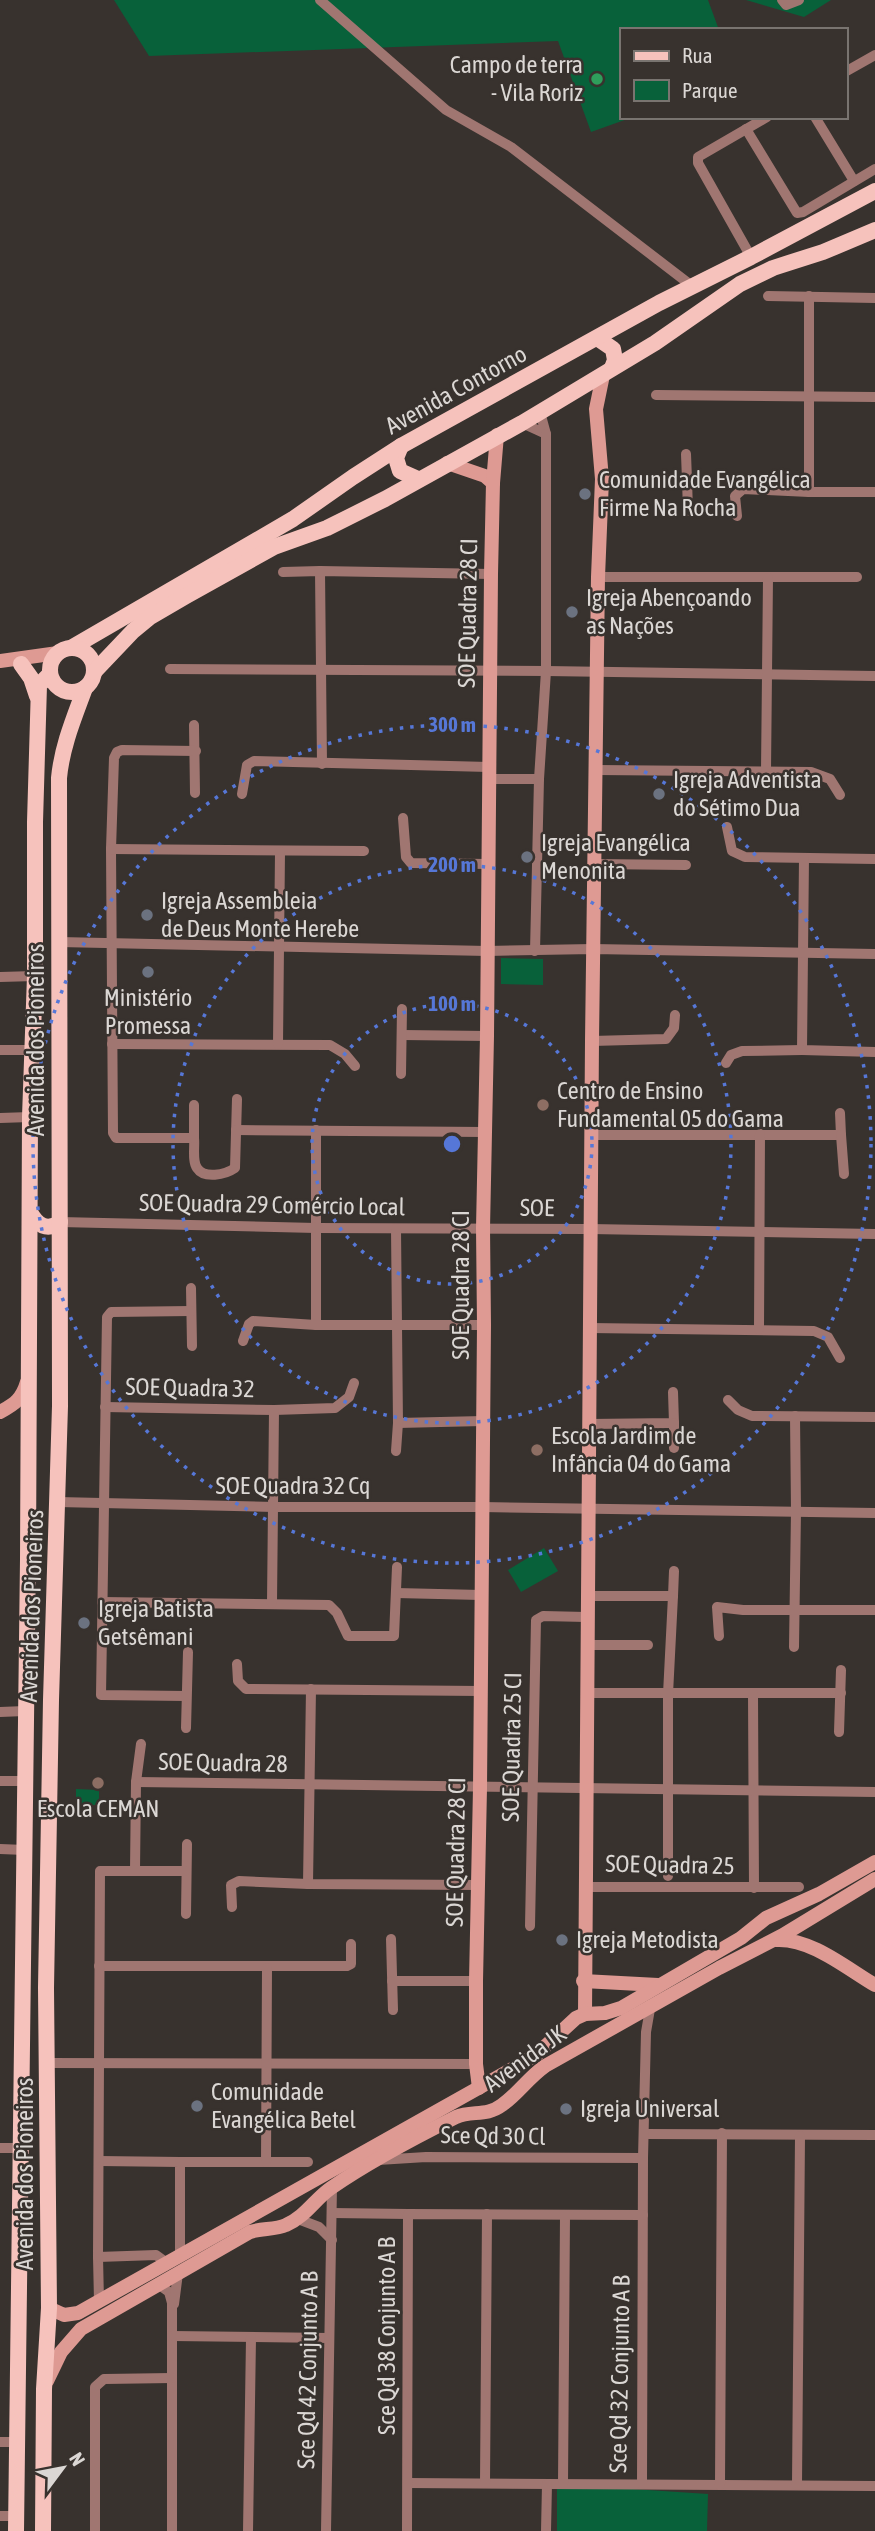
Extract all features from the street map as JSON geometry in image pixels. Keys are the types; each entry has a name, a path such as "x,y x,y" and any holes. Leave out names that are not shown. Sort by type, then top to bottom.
{"main road":[{"name":"Avenida Contorno","path":"65,651 293,519 401,446 692,286 875,191"},
{"path":"94,672 90,658 85,653 65,651 52,661 50,673 56,685 67,692 80,691 85,688 94,672 141,624 186,596 274,547 327,528 522,423 655,343 740,284 773,268 823,252 875,230"},
{"path":"597,338 612,349 615,360 607,372"},
{"path":"401,446 396,458 400,471 418,479"},
{"path":"10,662 31,678 38,700"},
{"name":"Avenida dos Pioneiros","path":"11,2521 17,2488 18,2442 35,822 38,700 41,682 50,673"},
{"name":"Avenida dos Pioneiros","path":"43,2531 44,2389 49,2308 46,1988 60,1406 59,778 61,756 85,688"},
{"path":"35,822 49,817 61,822"},
{"path":"30,1212 36,1222 44,1227 53,1227 60,1222"},
{"path":"28,1336 38,1330 48,1329 59,1334"},
{"path":"28,1415 46,1415 60,1406"},
{"path":"28,1559 32,1566 32,1632 47,1636 54,1630"},
{"path":"26,1654 37,1646 45,1647 43,1686 51,1700"},
{"path":"23,1987 29,1994 37,1996 43,1995 46,1988"},
{"path":"23,2012 27,2005 36,2003 46,2009"},
{"path":"18,2332 33,2339 43,2335 47,2329"},
{"path":"17,2488 24,2483 34,2482 44,2488"}],"street":[{"path":"320,0 446,110 511,147 692,286"},
{"path":"782,0 786,5 799,0"},
{"path":"847,71 875,55"},
{"path":"751,257 698,163 698,158 765,119"},
{"path":"816,119 854,181"},
{"path":"746,130 797,213 875,169"},
{"path":"768,296 875,298"},
{"path":"808,492 809,296"},
{"name":"SOE Quadra 25","path":"589,2014 583,1981 586,1887 586,1596 598,577 602,479 596,409 607,372"},
{"path":"573,393 596,409"},
{"path":"656,395 875,397"},
{"path":"535,951 539,779 546,671 546,434 540,412"},
{"path":"522,423 546,434"},
{"name":"SOE Quadra 28 CI","path":"479,2114 470,2105 476,2064 479,1885 491,574 497,435"},
{"path":"686,454 688,511"},
{"path":"447,463 485,476 493,483"},
{"path":"602,479 687,480"},
{"path":"737,516 735,496 743,489 875,492"},
{"path":"320,570 322,764"},
{"path":"284,572 320,570 491,574"},
{"path":"598,577 857,577"},
{"path":"765,771 768,578"},
{"path":"10,662 65,651"},
{"path":"10,662 50,673"},
{"path":"170,669 875,676"},
{"path":"194,725 195,793"},
{"path":"194,1138 114,1136 111,849 114,758 117,752 196,751"},
{"path":"242,794 247,765 254,761 489,773 539,779"},
{"path":"597,770 811,772 830,779 840,795"},
{"path":"403,818 406,858 411,863 488,864"},
{"path":"727,827 732,851 745,857 875,859"},
{"path":"111,849 364,851"},
{"path":"278,1044 280,852"},
{"path":"802,1050 804,858"},
{"path":"594,864 686,865"},
{"path":"59,942 487,951 593,949 875,954"},
{"path":"0,977 35,976"},
{"path":"401,1074 402,1009"},
{"path":"592,1041 666,1039 674,1028 675,1015"},
{"path":"402,1035 487,1036"},
{"path":"112,1044 330,1045 345,1054 355,1066"},
{"path":"0,1050 33,1050"},
{"path":"726,1063 731,1055 742,1051 875,1052"},
{"path":"194,1105 195,1165 206,1174 227,1173 235,1168 237,1099"},
{"path":"840,1113 844,1174"},
{"path":"0,1118 30,1117"},
{"path":"236,1129 485,1132"},
{"path":"316,1129 316,1325"},
{"path":"759,1329 760,1134"},
{"path":"592,1135 841,1135"},
{"name":"SOE Quadra 29 Comércio Local","path":"60,1222 316,1228 483,1228"},
{"name":"SOE","path":"483,1228 875,1234"},
{"path":"396,1229 396,1451"},
{"path":"191,1288 192,1346"},
{"path":"186,1696 101,1695 102,1602 107,1315 111,1312 191,1311"},
{"path":"243,1341 249,1324 253,1321 316,1325 484,1325"},
{"path":"589,1328 814,1331 822,1333 834,1345 840,1357"},
{"path":"0,1412 23,1396 28,1381"},
{"name":"SOE Quadra 32","path":"105,1407 274,1410 335,1408 349,1397 354,1383"},
{"path":"673,1392 674,1448"},
{"path":"728,1401 738,1410 752,1416 875,1417"},
{"name":"SOE Quadra 32","path":"272,1603 274,1410"},
{"path":"0,1412 28,1415"},
{"path":"793,1647 795,1416"},
{"path":"398,1423 483,1422"},
{"path":"589,1424 674,1423"},
{"name":"SOE Quadra 32 Cq","path":"58,1502 104,1505 482,1507"},
{"path":"482,1507 875,1513"},
{"path":"102,1602 329,1605 337,1613 348,1636 394,1636 397,1566"},
{"name":"SOE Quadra 25","path":"668,1876 668,1694 674,1571"},
{"path":"396,1593 481,1595"},
{"path":"586,1596 673,1596"},
{"path":"719,1636 717,1608 875,1610"},
{"name":"SOE Quadra 25 CI","path":"530,1926 536,1620 542,1616 586,1617"},
{"path":"587,1645 648,1645"},
{"path":"186,1727 188,1652"},
{"path":"237,1664 238,1681 246,1689 481,1691"},
{"path":"839,1732 841,1670"},
{"name":"SOE Quadra 28","path":"307,1884 311,1689"},
{"path":"587,1693 841,1693"},
{"name":"SOE Quadra 25","path":"753,1694 754,1888"},
{"path":"0,1712 25,1711"},
{"name":"SOE Quadra 28","path":"135,1870 136,1782 141,1744"},
{"path":"0,1781 24,1781"},
{"name":"SOE Quadra 28","path":"136,1782 585,1788"},
{"path":"585,1788 875,1792"},
{"path":"186,1914 187,1844"},
{"path":"0,1849 25,1850"},
{"name":"Avenida JK","path":"44,2389 61,2351 71,2337 91,2322 158,2284 175,2264 267,2208 537,2054 570,2022 589,2014 621,2008 733,1943 766,1918 819,1894 875,1862"},
{"path":"99,2301 100,1871 185,1871"},
{"name":"Avenida JK","path":"49,2308 59,2314 71,2315 175,2264 250,2232 284,2226 298,2219 332,2187 375,2160 460,2115 479,2114 503,2105 536,2073 875,1878"},
{"path":"232,1907 231,1885 239,1881 479,1885"},
{"name":"SOE Quadra 25","path":"586,1887 799,1887"},
{"path":"785,1910 793,1918 795,1926 810,1947"},
{"path":"758,1925 758,1936 768,1941 786,1940 810,1947 875,1984"},
{"path":"391,1939 393,2010"},
{"path":"99,1966 347,1966 351,1964 351,1944"},
{"path":"266,2162 267,1968"},
{"path":"392,1981 476,1981"},
{"path":"583,1981 660,1985"},
{"name":"Sce Qd 32 Conjunto A B","path":"408,2483 642,2484 643,2158 646,2032 650,2009"},
{"path":"589,2014 603,2023 602,2034"},
{"path":"632,2019 646,2032"},
{"path":"47,2063 476,2064"},
{"path":"720,2485 722,2133"},
{"path":"645,2134 875,2135"},
{"path":"797,2486 800,2136"},
{"path":"415,2139 415,2146 426,2157"},
{"path":"0,2148 22,2148"},
{"name":"Sce Qd 30 Cl","path":"375,2160 426,2157 643,2158"},
{"path":"99,2161 309,2162"},
{"path":"172,2315 180,2162"},
{"name":"Sce Qd 42 Conjunto A B","path":"326,2531 332,2187"},
{"path":"267,2208 266,2219 273,2227"},
{"path":"332,2213 408,2214"},
{"name":"Sce Qd 38 Conjunto A B","path":"407,2531 408,2214 643,2214"},
{"path":"485,2483 487,2214"},
{"path":"563,2484 565,2216"},
{"path":"298,2219 319,2227 332,2240"},
{"path":"98,2257 156,2255 175,2264"},
{"path":"158,2284 166,2288 171,2297 172,2531"},
{"path":"172,2336 329,2338"},
{"path":"248,2531 251,2337"},
{"path":"95,2531 95,2387 104,2379 172,2378"},
{"path":"0,2442 18,2442"},
{"path":"546,2531 547,2484"},
{"path":"642,2484 875,2486"}],"green space":[{"path":"114,0 708,0 718,28 620,28 620,119 627,119 591,132 558,41 149,56"},
{"path":"746,0 831,0 804,17"},
{"path":"501,958 543,959 543,985 501,984"},
{"path":"544,1548 558,1571 521,1592 508,1570"},
{"path":"76,1789 99,1790 99,1805 76,1805"},
{"path":"557,2484 708,2494 707,2531 557,2531"}],"place":[{"name":"Campo de terra - Vila Roriz","path":"597,79"},
{"name":"Comunidade Evangélica Firme Na Rocha","path":"585,494"},
{"name":"Igreja Abençoando as Nações","path":"572,612"},
{"name":"Igreja Adventista do Sétimo Dua","path":"659,794"},
{"name":"Igreja Evangélica Menonita","path":"527,857"},
{"name":"Igreja Assembleia de Deus Monte Herebe","path":"147,915"},
{"name":"Ministério Promessa","path":"148,972"},
{"name":"Centro de Ensino Fundamental 05 do Gama","path":"543,1105"},
{"name":"Escola Jardim de Infância 04 do Gama","path":"537,1450"},
{"name":"Igreja Batista Getsêmani","path":"84,1623"},
{"name":"Escola CEMAN","path":"98,1783"},
{"name":"Igreja Metodista","path":"562,1940"},
{"name":"Comunidade Evangélica Betel","path":"197,2106"},
{"name":"Igreja Universal","path":"566,2109"}]}
